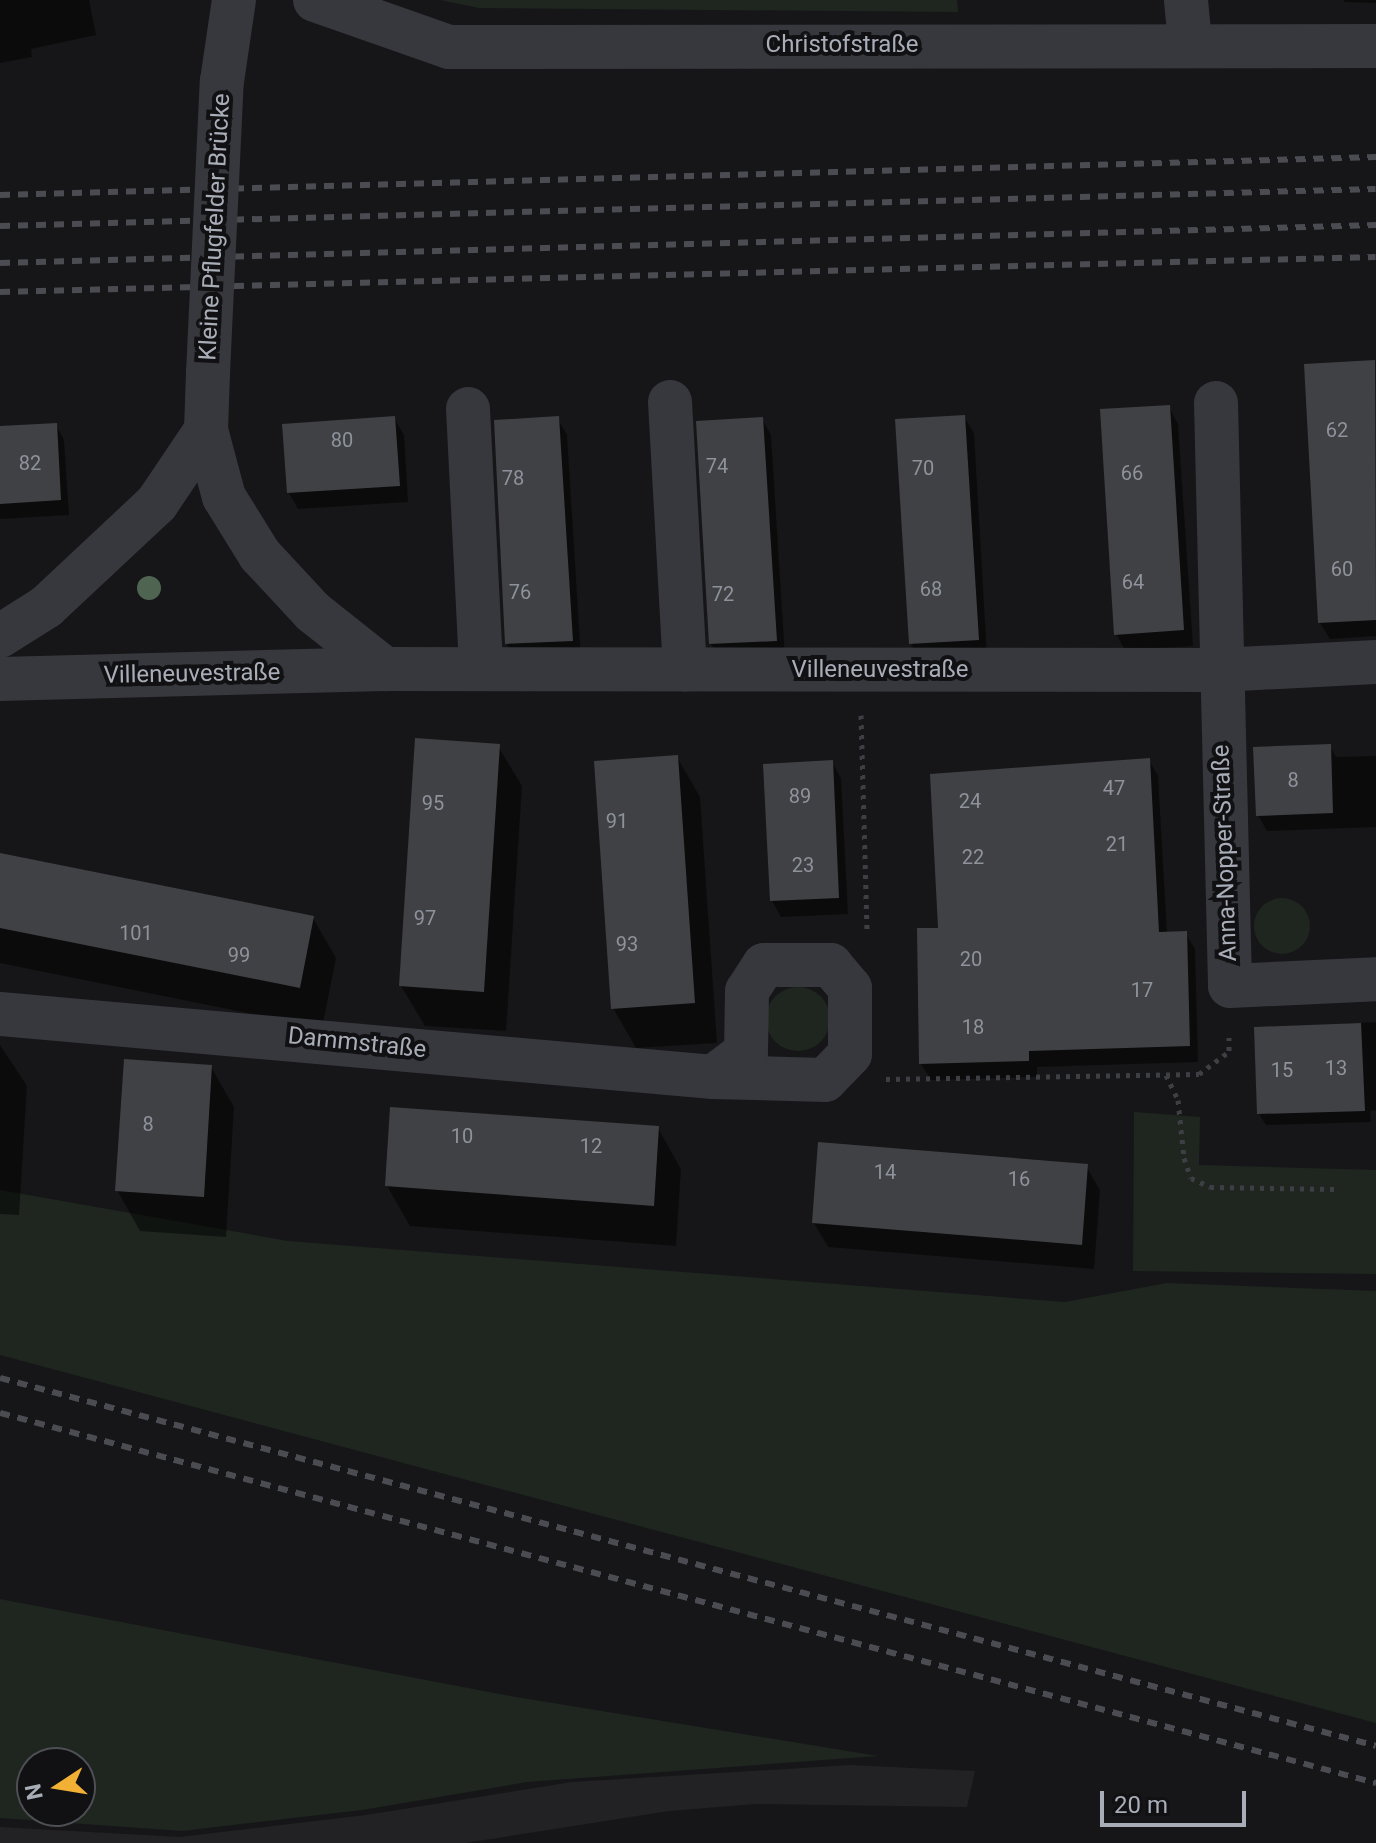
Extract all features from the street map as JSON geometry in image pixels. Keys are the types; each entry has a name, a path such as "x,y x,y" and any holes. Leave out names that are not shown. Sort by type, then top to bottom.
{"street":[{"name":"Kleine Pflugfelder Brücke","path":"206,430 222,81 234,0"},
{"name":"Christofstraße","path":"315,0 449,47 1190,43 1376,46"},
{"path":"1186,0 1190,43"},
{"path":"670,402 685,670"},
{"name":"Anna-Nopper-Straße","path":"1216,403 1219,670 1230,986 1376,979"},
{"path":"468,409 481,669"},
{"path":"0,636 46,607 157,503 206,430"},
{"path":"206,430 224,497 260,555 313,612 385,669"},
{"name":"Villeneuvestraße","path":"0,679 385,669 1219,670 1376,662"},
{"path":"713,1077 746,1052 747,991 764,965 831,965 850,988 850,1054 825,1080"},
{"name":"Dammstraße","path":"0,1014 713,1077 825,1080"}],"path":[{"path":"850,988 868,954 859,670"},
{"path":"825,1080 1199,1074 1229,1051 1230,986"},
{"path":"1166,1075 1178,1100 1184,1158 1191,1178 1210,1187 1334,1189"}],"shaded area":[{"path":"440,0 957,0 958,12 479,8"},
{"path":"1282,898 1302,906 1310,926 1302,946 1282,954 1262,946 1254,926 1262,906"},
{"path":"792,987 804,987 821,996 828,1007 828,1031 821,1042 804,1051 792,1051 780,1046 771,1037 766,1025 766,1013 771,1001 780,992"},
{"path":"1134,1112 1200,1117 1199,1165 1376,1170 1376,1274 1133,1271"},
{"path":"0,1190 288,1241 1065,1302 1167,1283 1376,1291 1376,1723 0,1355"},
{"path":"0,1599 510,1696 878,1756 527,1782 362,1810 182,1831 96,1825 96,1747 16,1747 16,1819 0,1818"},
{"path":"850,1765 975,1771 967,1807 756,1804 669,1811 465,1843 0,1843 0,1827 180,1837 366,1815 572,1782"}],"building":[{"path":"1375,360 1376,620 1318,623 1304,364"},
{"path":"1170,405 1184,630 1114,635 1100,409"},
{"path":"965,415 979,640 909,644 895,419"},
{"path":"395,416 400,486 287,493 282,424"},
{"path":"559,416 573,641 505,644 494,420"},
{"path":"763,417 777,641 709,644 696,421"},
{"path":"57,423 61,500 0,504 0,426"},
{"path":"415,738 500,744 484,992 399,986"},
{"path":"1331,744 1333,813 1256,816 1253,747"},
{"path":"678,755 695,1003 611,1009 594,761"},
{"path":"1150,758 1159,932 1187,931 1190,1046 1029,1051 1029,1061 919,1064 917,928 938,928 930,774"},
{"path":"833,760 839,898 770,901 763,764"},
{"path":"0,853 314,916 300,988 0,928"},
{"path":"1361,1023 1365,1111 1257,1114 1254,1027"},
{"path":"124,1059 212,1065 204,1197 115,1191"},
{"path":"390,1107 659,1126 654,1206 385,1186"},
{"path":"818,1142 1088,1164 1082,1245 812,1223"}],"railway":[{"path":"0,195 1376,157"},
{"path":"0,226 1376,189"},
{"path":"0,263 1376,225"},
{"path":"0,292 1376,257"},
{"path":"0,1378 1376,1746"},
{"path":"0,1413 1376,1783"}]}
